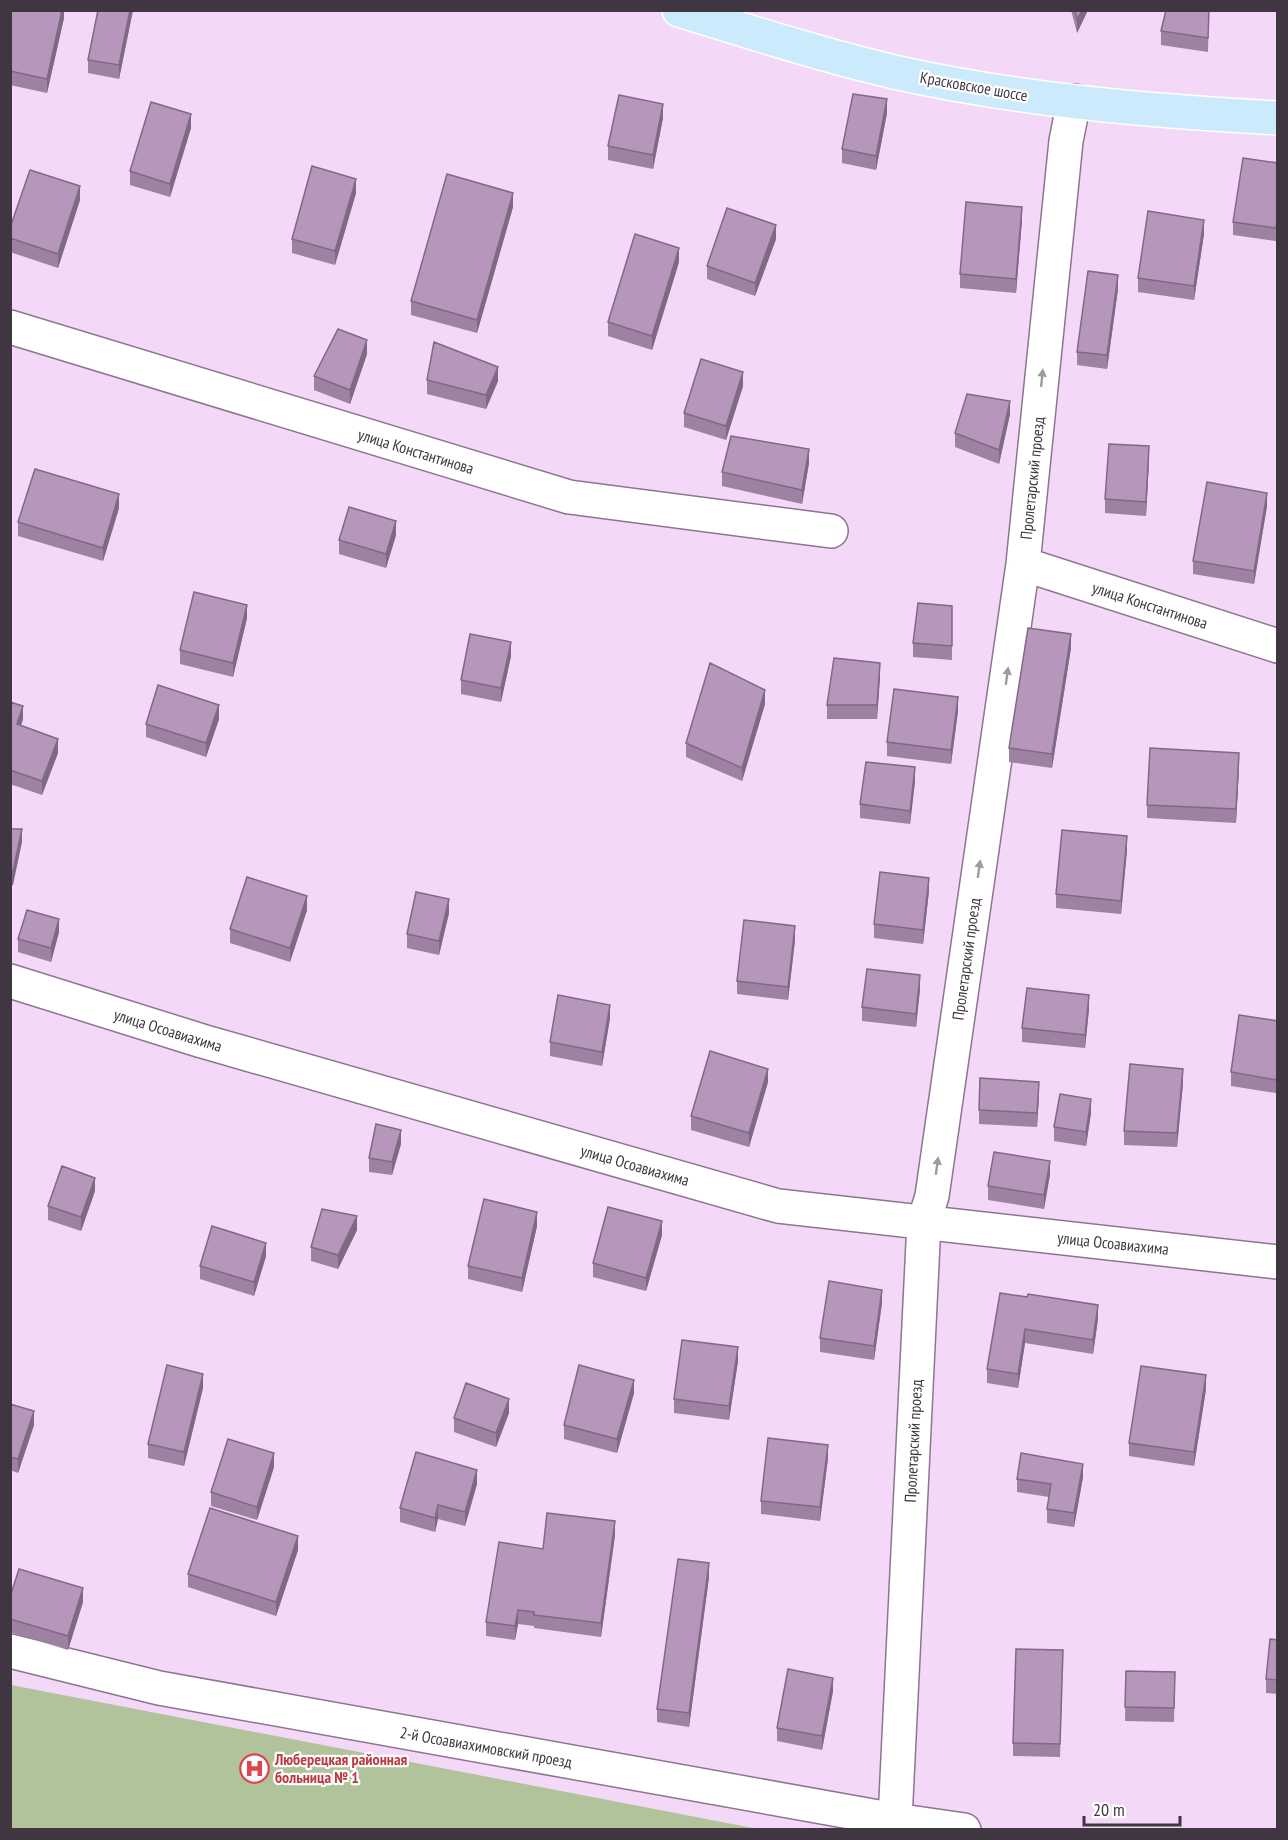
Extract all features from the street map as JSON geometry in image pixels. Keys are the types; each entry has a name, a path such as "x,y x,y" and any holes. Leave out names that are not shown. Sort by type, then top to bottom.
{"main road":[{"name":"Красковское шоссе","path":"679,10 893,72 1074,101 1278,118"}],"street":[{"name":"Пролетарский проезд","path":"895,1820 924,1222 932,1196 1023,564 1066,141 1074,101"},
{"name":"улица Константинова","path":"10,327 569,497 831,531"},
{"name":"улица Константинова","path":"1023,564 1278,646"},
{"name":"улица Осоавиахима","path":"10,981 202,1041 778,1206 1278,1262"},
{"name":"2-й Осоавиахимовский проезд","path":"10,1651 159,1688 895,1820 964,1830"}],"green space":[{"name":"Люберецкая районная больница № 1","path":"11,1685 758,1829 11,1829"}],"building":[{"path":"10,10 62,10 47,79 10,71"},
{"path":"98,10 130,10 119,65 88,60"},
{"path":"1075,10 1082,10 1077,19"},
{"path":"1166,10 1209,10 1208,38 1161,31"},
{"path":"853,94 887,99 876,156 842,149"},
{"path":"619,95 663,104 653,155 608,146"},
{"path":"151,102 191,114 170,184 130,171"},
{"path":"1243,158 1278,163 1276,228 1233,222"},
{"path":"312,166 356,179 335,251 292,239"},
{"path":"30,170 80,186 58,254 10,238 10,228"},
{"path":"447,174 513,193 477,320 411,301"},
{"path":"966,202 1022,207 1016,279 960,274"},
{"path":"727,208 776,225 755,283 707,266"},
{"path":"1148,211 1204,220 1194,286 1138,278"},
{"path":"635,234 679,248 652,336 608,322"},
{"path":"1088,271 1118,275 1107,355 1077,352"},
{"path":"338,329 367,340 350,390 314,376"},
{"path":"434,342 498,367 486,395 427,380"},
{"path":"701,359 743,372 726,426 684,413"},
{"path":"967,394 1010,401 999,450 955,433"},
{"path":"731,436 809,449 802,490 722,472"},
{"path":"1109,444 1149,446 1146,502 1105,499"},
{"path":"35,469 119,494 103,548 18,522"},
{"path":"1207,482 1267,493 1254,571 1193,561"},
{"path":"349,507 396,521 386,554 339,540"},
{"path":"194,592 247,605 233,663 180,650"},
{"path":"918,603 952,606 952,646 913,643"},
{"path":"1028,628 1071,634 1052,754 1009,748"},
{"path":"470,634 511,642 501,688 461,680"},
{"path":"834,658 880,663 877,705 827,705"},
{"path":"710,663 765,690 742,768 686,743"},
{"path":"158,685 219,705 206,743 146,724"},
{"path":"894,689 958,697 951,750 887,742"},
{"path":"10,702 23,706 17,724 58,739 42,781 10,770"},
{"path":"1150,748 1239,753 1236,809 1147,805"},
{"path":"866,762 915,767 910,811 860,804"},
{"path":"10,829 22,829 13,871 10,872"},
{"path":"1062,830 1127,836 1121,901 1056,894"},
{"path":"880,872 929,878 923,930 874,924"},
{"path":"247,877 307,896 290,948 230,929"},
{"path":"416,892 449,899 439,941 407,934"},
{"path":"27,910 59,919 51,948 18,939"},
{"path":"744,920 795,926 788,987 737,981"},
{"path":"867,969 920,975 916,1014 862,1007"},
{"path":"1027,988 1089,995 1085,1035 1022,1028"},
{"path":"558,995 610,1005 602,1052 550,1042"},
{"path":"1239,1015 1278,1021 1276,1080 1231,1072"},
{"path":"710,1051 768,1069 749,1133 691,1116"},
{"path":"1130,1064 1183,1069 1177,1133 1124,1131"},
{"path":"980,1078 1039,1082 1037,1113 979,1110"},
{"path":"1060,1094 1091,1099 1086,1132 1054,1127"},
{"path":"376,1124 401,1130 392,1162 369,1158"},
{"path":"994,1152 1050,1161 1044,1195 988,1186"},
{"path":"62,1166 95,1178 81,1217 48,1206"},
{"path":"484,1199 537,1212 522,1278 468,1266"},
{"path":"608,1207 662,1221 646,1278 593,1263"},
{"path":"322,1209 357,1216 338,1255 311,1247"},
{"path":"212,1226 266,1243 254,1282 200,1266"},
{"path":"829,1281 882,1290 874,1346 820,1338"},
{"path":"1000,1293 1027,1297 1028,1294 1098,1305 1093,1340 1025,1329 1018,1374 987,1369"},
{"path":"682,1340 738,1347 729,1406 674,1399"},
{"path":"167,1365 203,1374 184,1452 148,1444"},
{"path":"579,1365 634,1380 617,1439 564,1425"},
{"path":"1141,1366 1206,1375 1194,1452 1129,1443"},
{"path":"466,1383 509,1399 496,1433 454,1418"},
{"path":"10,1404 34,1411 18,1459 10,1457"},
{"path":"768,1438 828,1445 820,1507 761,1501"},
{"path":"228,1439 274,1453 257,1507 211,1492"},
{"path":"416,1452 477,1470 465,1512 438,1505 435,1518 400,1508"},
{"path":"1021,1453 1083,1464 1074,1513 1047,1509 1051,1484 1017,1479"},
{"path":"210,1508 298,1536 276,1602 188,1574"},
{"path":"547,1513 615,1521 601,1623 534,1615 534,1612 518,1610 515,1626 486,1622 499,1542 543,1549"},
{"path":"678,1559 709,1563 689,1713 657,1709"},
{"path":"19,1569 83,1588 68,1636 10,1619 10,1597"},
{"path":"1270,1639 1278,1640 1278,1680 1266,1679"},
{"path":"1016,1649 1063,1650 1060,1744 1013,1743"},
{"path":"788,1669 833,1678 822,1736 777,1728"},
{"path":"1126,1671 1175,1672 1174,1708 1125,1707"}],"place":[{"name":"Люберецкая районная больница № 1","path":"254,1768"}]}
